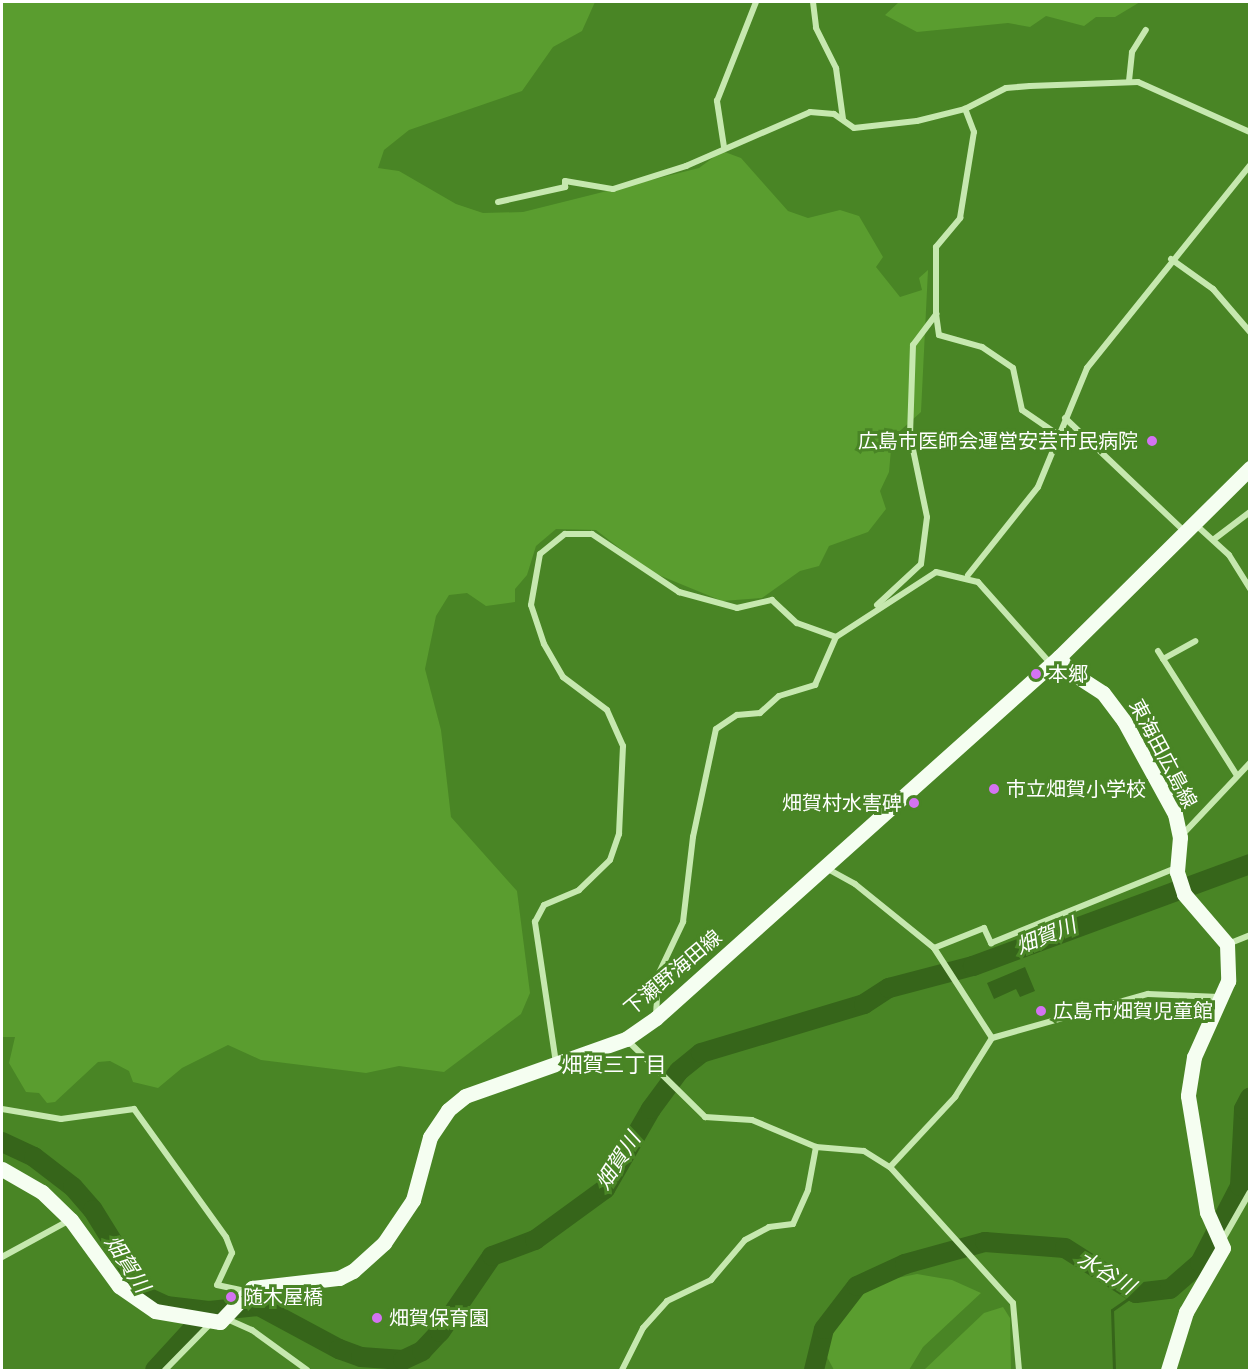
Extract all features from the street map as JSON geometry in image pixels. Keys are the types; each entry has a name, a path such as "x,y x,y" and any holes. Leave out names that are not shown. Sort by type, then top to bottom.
{"main road":[{"path":"1055,661 1250,468"},
{"name":"東海田広島線","path":"1055,661 1119,713 1165,793 1180,837 1177,870 1184,894 1227,944"},
{"name":"下瀬野海田線","path":"244,1293 339,1278 353,1271 384,1243 413,1200 430,1137 448,1110 465,1096 557,1066 626,1039 656,1018 1055,661"},
{"path":"1168,1371 1186,1312 1221,1255 1222,1238 1211,1220 1188,1081 1230,970 1227,944"},
{"path":"2,1169 42,1192 71,1220 128,1295 155,1311 215,1318 244,1293"}],"street":[{"path":"724,147 717,101 756,2"},
{"path":"813,2 816,28 836,68 843,119"},
{"path":"1129,81 1132,52 1146,30"},
{"path":"498,202 565,187 565,182 608,190 690,165 724,147 810,112 843,119 857,128 965,109 1006,88 1129,81 1151,85 1250,132"},
{"path":"965,109 973,140 958,224 936,247 936,315 939,335 982,347 1013,368 1022,410 1057,435"},
{"path":"968,575 1038,487 1057,435 1087,368 1171,259 1250,165"},
{"path":"1171,259 1213,289 1250,332"},
{"path":"876,608 921,564 927,517 910,435 913,345 936,315"},
{"path":"1065,418 1189,527 1213,540 1250,590"},
{"path":"1213,540 1250,512"},
{"path":"557,1066 535,922 544,905 579,890 610,860 618,834 623,746 611,714 563,677 544,644 531,605 540,554 565,534 592,534 672,589 728,607 772,600 797,623 837,637"},
{"path":"656,1018 658,975 683,922 693,837 716,729 737,715 760,713 779,696 815,685 837,637 876,608 936,572 968,575 1055,661"},
{"path":"1163,659 1196,641"},
{"path":"1158,651 1236,774"},
{"path":"1180,837 1236,774 1250,763"},
{"path":"825,867 855,884 934,948 992,1038"},
{"path":"934,948 984,928 991,943 1177,870"},
{"path":"1227,944 1250,935"},
{"path":"890,1167 955,1097 992,1038 1148,994 1221,997"},
{"path":"626,1039 656,1072 705,1117 752,1120 816,1147 864,1151 890,1167 962,1242 1013,1303 1018,1371"},
{"path":"2,1109 61,1119 134,1109 226,1237 232,1253 217,1285 244,1293"},
{"path":"622,1371 643,1328 667,1301 711,1280 745,1240 769,1227 793,1224 808,1190 816,1147"},
{"path":"1222,1238 1250,1192"},
{"path":"2,1257 71,1220"},
{"path":"165,1371 215,1318 252,1330 307,1371"}],"shaded area":[{"path":"2,2 595,2 582,31 553,47 522,91 409,130 384,150 378,168 399,171 456,204 483,213 523,212 699,168 722,151 741,158 788,211 808,218 840,210 859,216 883,257 876,267 900,297 922,290 919,278 928,270 921,412 892,438 889,472 880,491 886,509 868,532 829,546 819,566 800,571 762,598 722,601 649,571 596,530 556,529 536,546 527,575 515,589 515,602 486,606 467,593 449,595 436,616 425,669 441,730 451,817 517,891 530,993 521,1014 444,1072 399,1066 366,1073 261,1060 228,1045 182,1068 158,1088 133,1082 129,1071 110,1061 98,1062 55,1102 47,1103 39,1093 26,1092 9,1063 15,1037 2,1037"},
{"path":"899,2 1140,2 1115,17 1096,17 1084,26 1046,16 1030,27 1008,23 917,32 885,15"},
{"path":"1025,967 1035,991 1020,997 1016,989 994,999 987,983"},
{"path":"917,1274 952,1280 981,1293 923,1347 909,1370 834,1370 820,1344 845,1304 887,1280"},
{"path":"1003,1307 1010,1318 1011,1370 924,1370 984,1313"}],"waterway":[{"name":"畑賀川","path":"2,1142 34,1157 73,1187 93,1210 147,1297 166,1306 209,1311 259,1306 339,1349 361,1357 403,1360 422,1351 440,1332 492,1256 535,1240 605,1189 651,1109 679,1071 701,1053 864,1004 889,988 973,966 1250,864"},
{"name":"水谷川","path":"814,1370 824,1329 857,1286 905,1264 985,1242 1065,1248 1136,1293 1170,1289 1200,1263 1240,1186 1244,1109 1250,1097"},
{"path":"1237,1194 1248,1192"},
{"path":"1114,1370 1112,1310 1136,1293"},
{"path":"155,1370 209,1311"}],"place":[{"name":"広島市医師会運営安芸市民病院","path":"1152,441"},
{"name":"本郷","path":"1036,674"},
{"name":"市立畑賀小学校","path":"994,789"},
{"name":"畑賀村水害碑","path":"914,803"},
{"name":"広島市畑賀児童館","path":"1041,1011"},
{"name":"随木屋橋","path":"231,1297"},
{"name":"畑賀保育園","path":"377,1318"}],"district":[{"name":"畑賀三丁目","path":"614,1065"}]}
